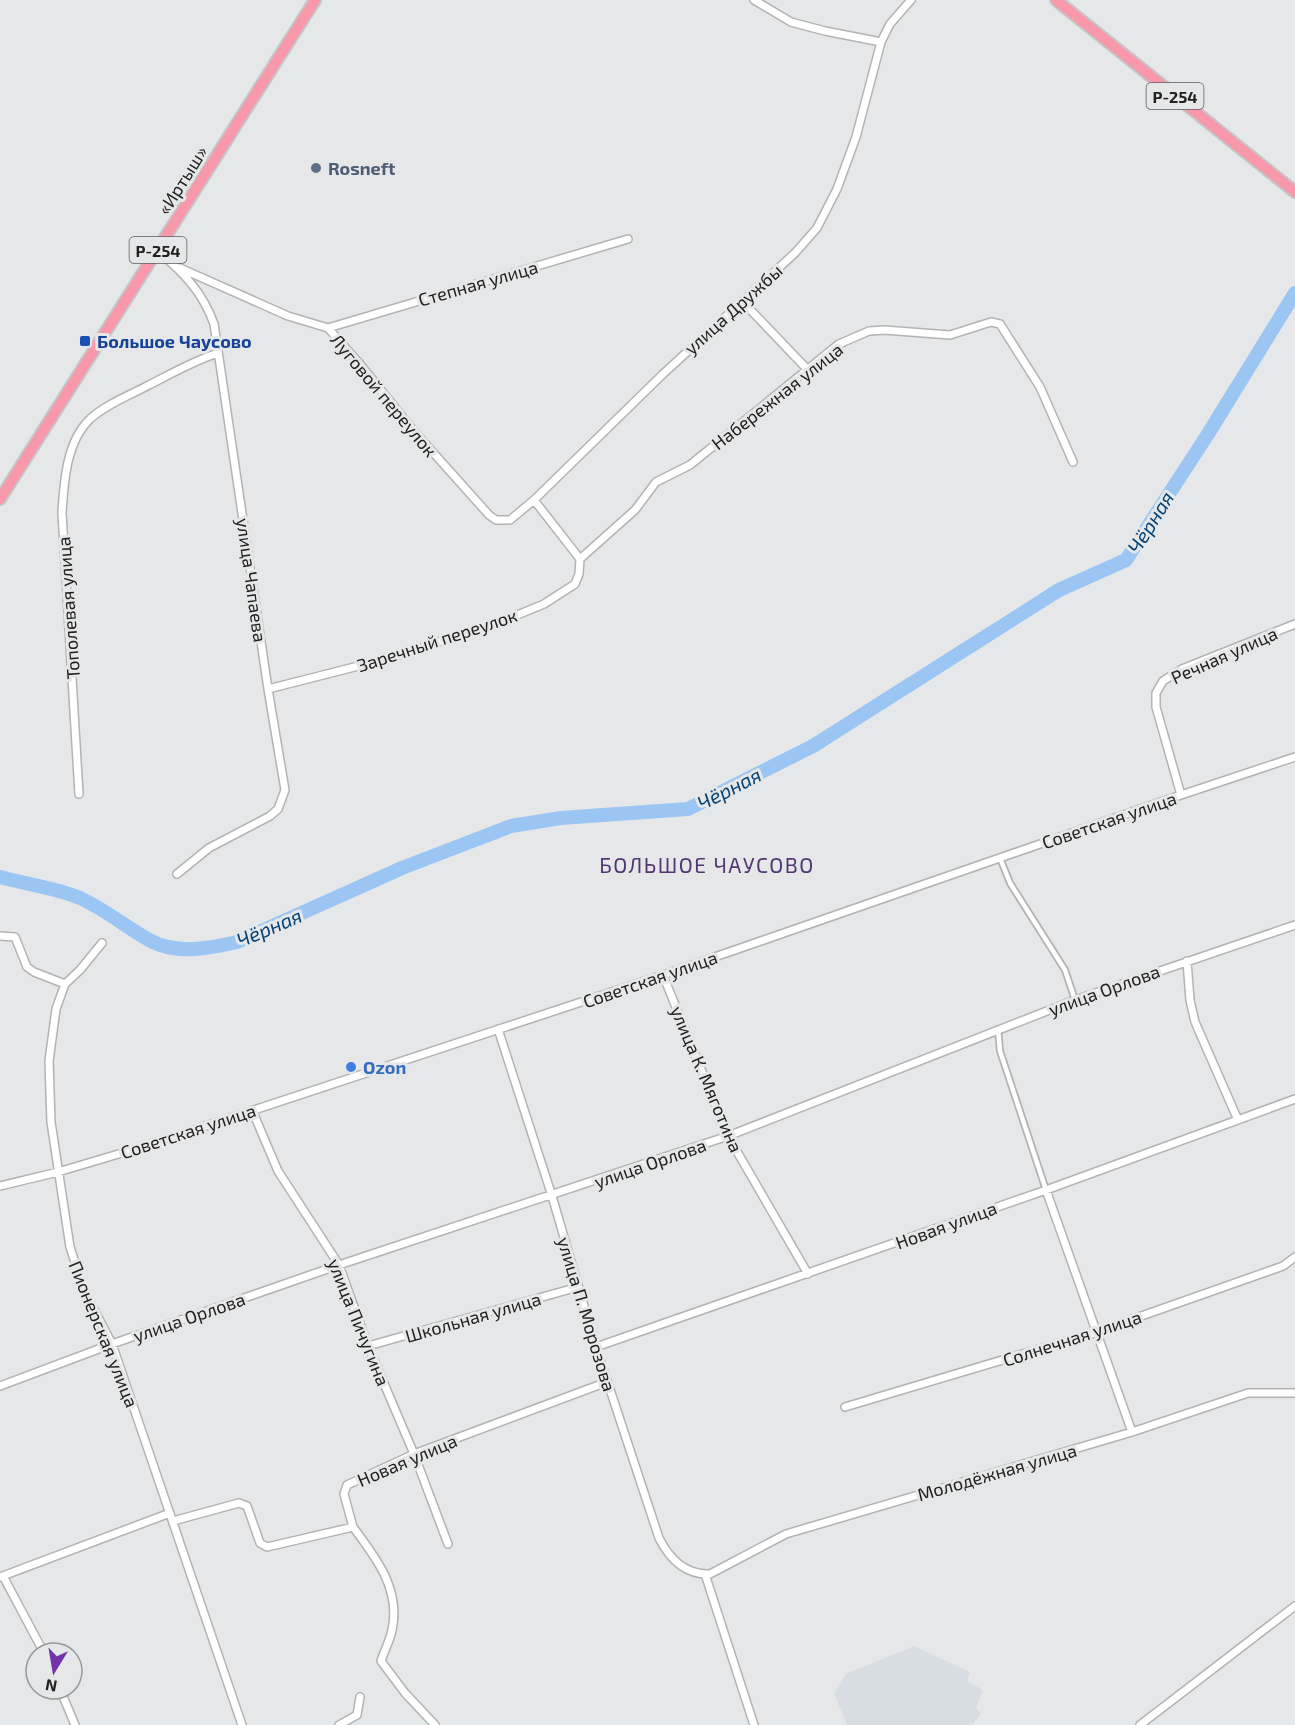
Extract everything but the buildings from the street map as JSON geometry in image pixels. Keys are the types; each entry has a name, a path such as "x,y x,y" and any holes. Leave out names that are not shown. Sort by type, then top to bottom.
{"highway":[{"name":"«Иртыш»","path":"0,499 315,0"},
{"name":"Р-254","path":"1056,0 1295,192"}],"street":[{"path":"754,0 791,22 881,42"},
{"name":"улица Дружбы","path":"503,521 518,515 663,374 808,240 826,213 837,189 856,137 881,42 890,24 911,0"},
{"name":"Степная улица","path":"328,328 628,239"},
{"name":"улица Чапаева","path":"157,251 180,268 209,310 214,324 285,790 278,809 270,816 209,848 177,874"},
{"name":"Луговой переулок","path":"180,268 288,315 328,328 412,430 489,515 496,520 503,521"},
{"path":"742,301 807,369"},
{"name":"Набережная улица","path":"580,560 636,510 656,482 690,465 839,345 869,331 950,335 991,322 1000,324 1040,387 1073,462"},
{"name":"Тополевая улица","path":"79,794 62,513 63,491 70,457 84,426 92,418 117,402 200,359 218,353"},
{"path":"534,500 580,560"},
{"name":"Заречный переулок","path":"268,689 390,658 510,618 544,604 575,584 579,574 580,560"},
{"name":"Речная улица","path":"1181,795 1156,707 1156,693 1163,681 1182,669 1295,624"},
{"name":"Советская улица","path":"0,1186 58,1172 142,1147 663,975 1295,757"},
{"path":"1000,858 1010,883 1065,970 1075,1000"},
{"name":"улица Орлова","path":"0,1386 111,1344 728,1136 1075,1000 1295,925"},
{"path":"0,936 15,937 27,967 65,984"},
{"name":"Пионерская улица","path":"102,943 65,984 56,1009 49,1062 51,1122 70,1247 84,1290 111,1344 242,1725"},
{"path":"1187,961 1190,1000 1195,1022 1238,1119"},
{"name":"улица К. Мяготина","path":"663,975 728,1136 808,1275"},
{"name":"улица П. Морозова","path":"498,1029 552,1196 607,1382 659,1538 667,1554 682,1568 705,1575"},
{"path":"998,1029 1000,1051 1046,1190 1132,1432"},
{"name":"Новая улица","path":"596,1347 808,1275 1295,1099"},
{"name":"улица Пичугина","path":"252,1110 278,1171 339,1266 368,1346 414,1454 448,1544"},
{"name":"Солнечная улица","path":"845,1407 1096,1332 1269,1271 1295,1257"},
{"name":"Школьная улица","path":"368,1346 578,1287"},
{"name":"Новая улица","path":"353,1527 344,1494 347,1485 414,1454 607,1382"},
{"name":"Молодёжная улица","path":"705,1575 715,1572 786,1534 1132,1432 1248,1393 1295,1393"},
{"path":"173,1521 239,1503 247,1506 260,1543 267,1547 353,1527 379,1561 394,1600 392,1629 381,1661 405,1693 435,1725"},
{"path":"37,1641 2,1576 170,1513"},
{"path":"705,1575 754,1725"},
{"path":"1140,1725 1295,1606"},
{"path":"339,1725 357,1715 360,1697"},
{"path":"65,1701 75,1725"}],"shaded area":[{"path":"914,1646 970,1672 967,1681 983,1690 976,1708 981,1714 971,1725 847,1725 834,1693 846,1674"}],"waterway":[{"name":"Чёрная","path":"0,877 80,898 161,945 183,949 205,948 237,942 402,868 511,826 561,818 688,809 813,746 1059,590 1126,560 1208,434 1295,293"}],"place":[{"name":"Rosneft","path":"316,168"},
{"name":"Большое Чаусово","path":"85,341"},
{"name":"Ozon","path":"351,1067"}],"district":[{"name":"БОЛЬШОЕ ЧАУСОВО","path":"707,864"}]}
